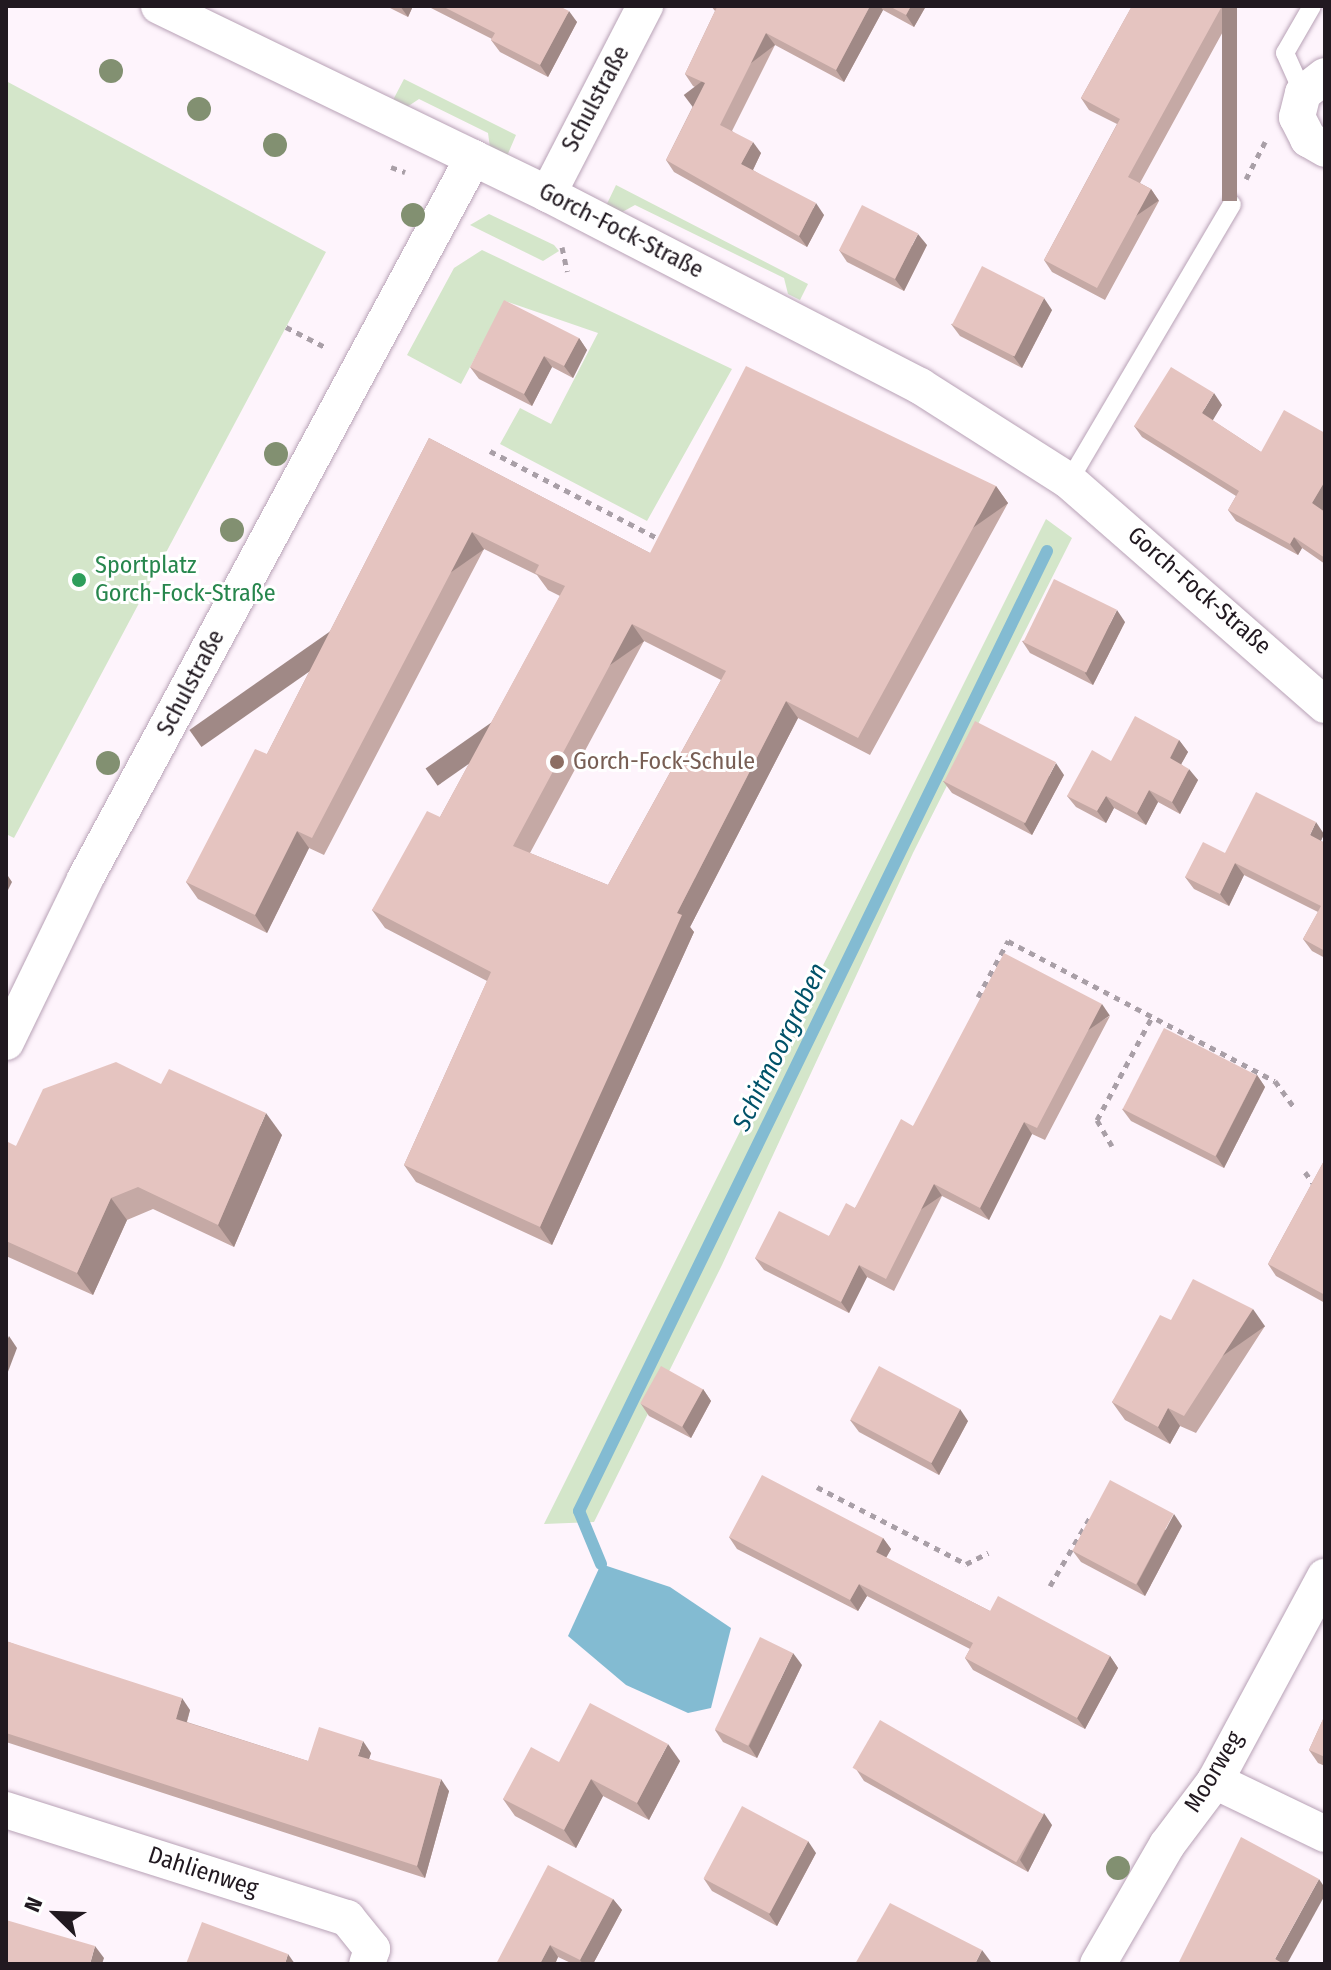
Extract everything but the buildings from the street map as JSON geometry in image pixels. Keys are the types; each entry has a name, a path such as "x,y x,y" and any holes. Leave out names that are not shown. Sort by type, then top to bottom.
{"street":[{"name":"Gorch-Fock-Straße","path":"159,6 548,194 838,340 1069,481 1325,705"},
{"name":"Schulstraße","path":"548,194 645,6"},
{"path":"1314,85 1301,129 1325,149"},
{"name":"Schulstraße","path":"6,1042 93,865 473,158"},
{"name":"Moorweg","path":"1098,1964 1167,1845 1215,1781 1325,1577"},
{"path":"1215,1781 1325,1834"},
{"name":"Dahlienweg","path":"6,1810 347,1918 372,1949 367,1964"}],"lane":[{"path":"1312,6 1285,53 1314,85"},
{"path":"1069,481 1232,204"}],"path":[{"path":"490,451 672,546"},
{"path":"993,1004 978,997 1008,941 1275,1081 1295,1109"},
{"path":"1112,1146 1097,1120 1152,1017"},
{"path":"1219,1063 1224,1053"},
{"path":"1305,1172 1321,1193"},
{"path":"817,1487 966,1564 988,1553"},
{"path":"1050,1586 1096,1506 1106,1514"},
{"path":"1081,1533 1092,1541"}],"green space":[{"path":"404,79 516,135 507,156 490,148 488,133 419,99 407,107 393,100"},
{"name":"Sportplatz Gorch-Fock-Straße","path":"6,81 326,252 14,838 6,834"},
{"path":"616,185 808,284 800,300 788,294 784,278 635,205 615,216 604,210"},
{"path":"489,214 554,245 559,251 543,261 470,225"},
{"path":"482,250 732,369 647,521 500,444 520,408 551,424 598,333 505,301 461,384 407,355 454,268"},
{"path":"1046,519 1072,538 913,853 722,1265 594,1522 544,1524"}],"water":[{"path":"601,1564 670,1587 731,1628 711,1708 688,1713 626,1685 568,1636"}],"waterway":[{"name":"Schitmoorgraben","path":"601,1564 579,1511 1047,551"}],"place":[{"name":"Sportplatz Gorch-Fock-Straße","path":"79,580"},
{"name":"Gorch-Fock-Schule","path":"557,762"}]}
